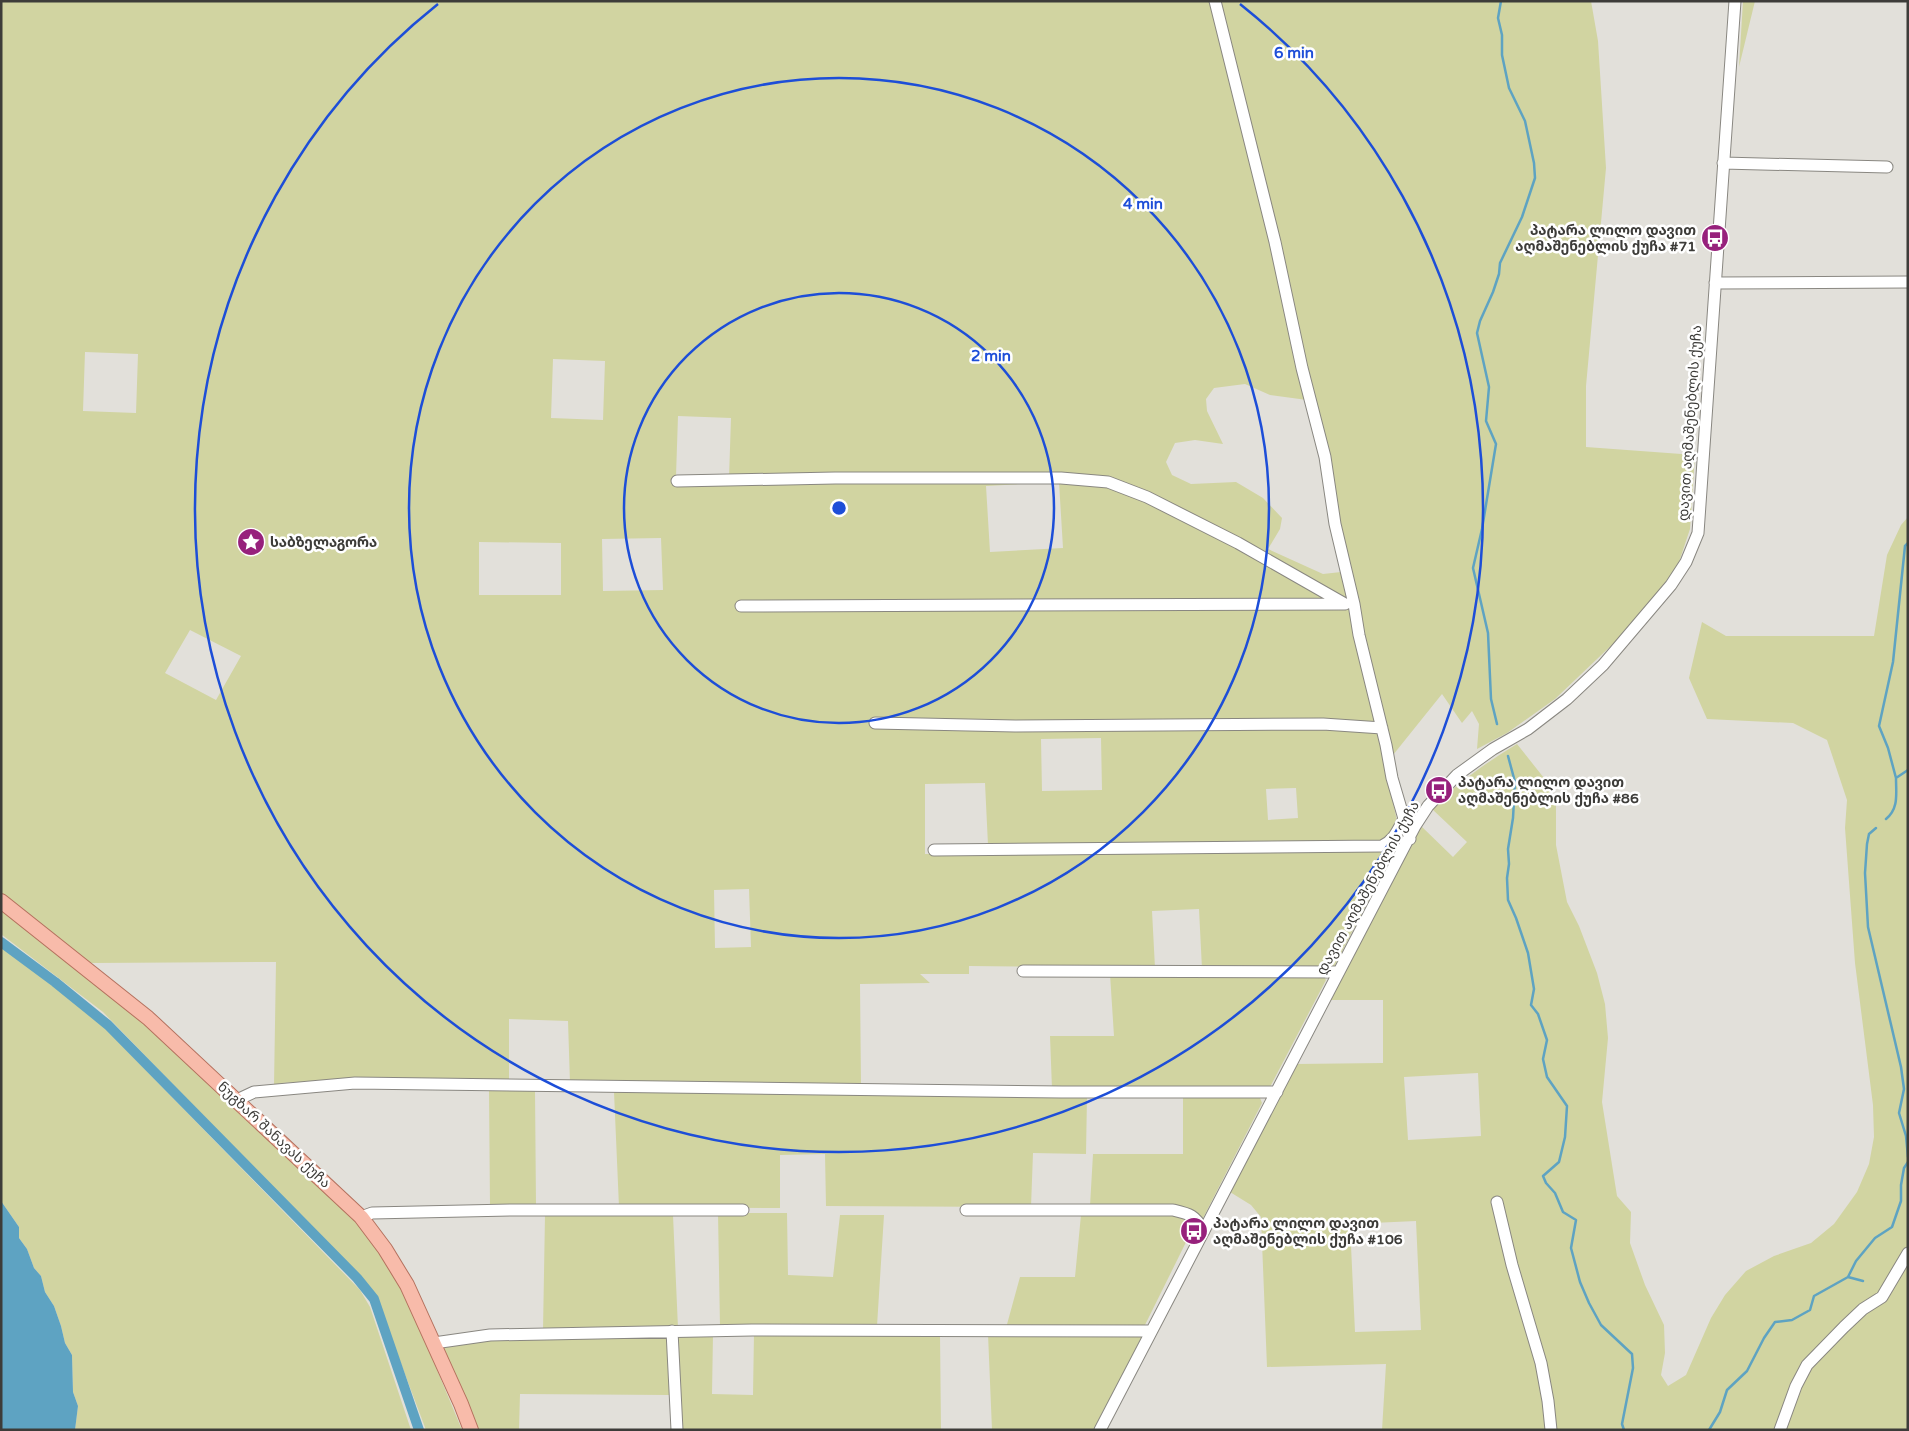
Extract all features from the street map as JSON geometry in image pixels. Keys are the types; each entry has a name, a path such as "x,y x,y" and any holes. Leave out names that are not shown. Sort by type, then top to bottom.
{"main road":[{"name":"ნუგზარ შანავას ქუჩა","path":"1,901 148,1018 361,1217 386,1250 407,1285 434,1343 470,1430"}],"street":[{"path":"1214,1 1275,242 1302,368 1324,457 1349,604 1382,728 1392,778 1410,839"},
{"name":"დავით აღმაშენებლის ქუჩა","path":"1100,1430 1410,839 1415,826 1428,806 1457,775 1493,749 1536,723 1567,699 1603,665 1671,585 1686,562 1698,533 1735,1"},
{"path":"1723,163 1887,167"},
{"path":"1715,283 1908,282"},
{"path":"677,481 1061,478 1108,482 1147,497 1238,543 1349,604"},
{"path":"741,606 1349,604"},
{"path":"876,723 1015,726 1323,724 1382,728"},
{"path":"934,850 1382,846 1394,838 1405,818"},
{"path":"1023,971 1339,972"},
{"path":"237,1100 254,1092 355,1083 1037,1092 1277,1092"},
{"path":"1497,1202 1512,1265 1541,1363 1551,1430"},
{"path":"361,1217 372,1214 501,1211 743,1210"},
{"path":"966,1210 1173,1210 1187,1213 1196,1218 1204,1231"},
{"path":"1780,1430 1796,1386 1807,1365 1863,1309 1882,1297 1908,1253"},
{"path":"434,1343 490,1335 752,1330 1151,1331"},
{"path":"672,1332 677,1430"}],"green space":[{"path":"1,1 1212,1 1307,400 1270,395 1245,384 1214,388 1206,399 1207,411 1223,444 1195,440 1175,443 1166,462 1172,475 1191,484 1236,482 1263,498 1282,518 1280,529 1268,549 1323,574 1341,572 1398,825 1383,843 988,845 985,783 925,784 925,854 1382,850 1399,840 1333,969 1202,969 1199,909 1152,911 1155,968 969,966 969,974 920,974 930,983 860,984 861,1086 570,1083 568,1021 509,1019 509,1082 357,1079 281,1083 274,1086 276,962 92,963 85,961 1,896","holes":["85,352 138,354 136,413 83,411","553,359 605,361 603,420 551,418","678,416 731,418 729,478 676,476","1059,482 1063,548 990,552 986,486","661,538 663,590 603,591 602,539","479,542 561,543 561,595 479,595","190,630 241,656 216,700 165,673","1101,738 1102,790 1042,791 1041,739","1296,788 1298,818 1268,820 1266,789","749,889 751,947 715,948 714,890"]},
{"path":"1219,1 1591,1 1598,41 1606,168 1586,386 1586,447 1695,455 1690,529 1678,565 1656,595 1617,640 1555,699 1507,733 1477,749 1479,724 1472,711 1462,723 1442,694 1393,755 1375,701 1350,572 1274,214"},
{"path":"1743,1 1755,1 1739,67"},
{"path":"1908,517 1908,1430 1382,1430 1386,1364 1267,1367 1261,1217 1251,1205 1230,1192 1296,1064 1383,1063 1383,1000 1328,1000 1421,826 1453,857 1467,842 1432,809 1452,790 1517,744 1544,778 1556,803 1556,845 1567,902 1579,926 1597,973 1605,1004 1608,1038 1602,1102 1617,1196 1631,1212 1630,1243 1645,1285 1664,1325 1665,1353 1661,1375 1668,1386 1686,1375 1711,1318 1725,1295 1746,1271 1774,1256 1811,1243 1834,1224 1857,1192 1869,1164 1874,1137 1873,1105 1855,963 1845,828 1847,800 1827,740 1793,723 1707,719 1689,678 1702,622 1726,636 1874,636 1887,555 1901,525","holes":["1478,1073 1481,1136 1408,1140 1404,1077","1416,1221 1421,1330 1355,1332 1350,1224"]},
{"path":"1,908 136,1013 338,1203 365,1232 401,1283 462,1430 426,1430 374,1292 103,1012 1,934"},
{"path":"1,946 98,1021 360,1290 370,1307 411,1430 75,1430 78,1406 73,1392 72,1355 65,1343 54,1306 45,1292 41,1276 34,1268 27,1249 19,1238 19,1227 1,1201"},
{"path":"1110,974 1324,977 1326,980 1270,1087 1052,1089 1050,1036 1114,1036"},
{"path":"489,1091 535,1091 536,1205 490,1206"},
{"path":"614,1092 1087,1096 1086,1154 1033,1153 1031,1207 826,1206 825,1154 780,1155 780,1208 619,1207"},
{"path":"1183,1096 1252,1096 1260,1098 1262,1103 1203,1218 1187,1209 1172,1204 1090,1206 1093,1154 1183,1154"},
{"path":"718,1213 787,1213 788,1275 833,1277 840,1215 884,1215 877,1326 720,1327"},
{"path":"1170,1214 1195,1224 1144,1327 1006,1328 1020,1277 1075,1277 1081,1215"},
{"path":"545,1215 673,1215 678,1328 543,1331"},
{"path":"754,1333 940,1334 941,1430 680,1430 676,1335 713,1334 712,1394 753,1395"},
{"path":"988,1334 1144,1334 1093,1430 992,1430"},
{"path":"669,1335 670,1395 520,1394 519,1430 477,1430 440,1346 492,1339"}],"water":[{"path":"1,1201 19,1227 19,1238 27,1249 34,1268 41,1276 45,1292 54,1306 65,1343 72,1355 73,1392 78,1406 75,1430 1,1430"}],"waterway":[{"path":"1497,724 1491,699 1488,633 1473,568 1482,529 1496,444 1486,421 1489,387 1477,333 1499,274 1500,263 1522,217 1535,178 1534,163 1525,121 1509,88 1502,55 1502,35 1498,18 1501,1"},
{"path":"1896,778 1888,748 1879,726 1893,662 1905,546 1908,543"},
{"path":"1508,756 1515,782 1513,818 1508,849 1508,900 1528,953 1534,989 1531,1005 1538,1014 1547,1040 1543,1059 1547,1077 1567,1106 1565,1137 1559,1162 1543,1176 1546,1183 1555,1193 1563,1212 1576,1220 1571,1248 1580,1282 1589,1303 1601,1325 1632,1354 1633,1368 1622,1424 1624,1430"},
{"path":"1886,819 1895,805 1896,778 1908,770"},
{"path":"1876,828 1869,834 1867,844 1865,873 1868,927 1901,1067 1904,1089 1899,1113 1906,1136 1908,1157"},
{"path":"1,942 108,1025 357,1278 374,1299 419,1430"},
{"path":"1709,1430 1720,1412 1727,1390 1747,1371 1764,1338 1775,1322 1792,1320 1810,1310 1814,1296 1848,1277 1856,1261 1875,1238 1892,1227 1901,1201 1904,1168 1908,1162"},
{"path":"1848,1277 1863,1281"}],"place":[{"name":"პატარა ლილო დავით აღმაშენებლის ქუჩა #71","path":"1715,238"},
{"name":"საბზელაგორა","path":"251,542"},
{"name":"პატარა ლილო დავით აღმაშენებლის ქუჩა #86","path":"1439,790"},
{"name":"პატარა ლილო დავით აღმაშენებლის ქუჩა #106","path":"1194,1231"}]}
